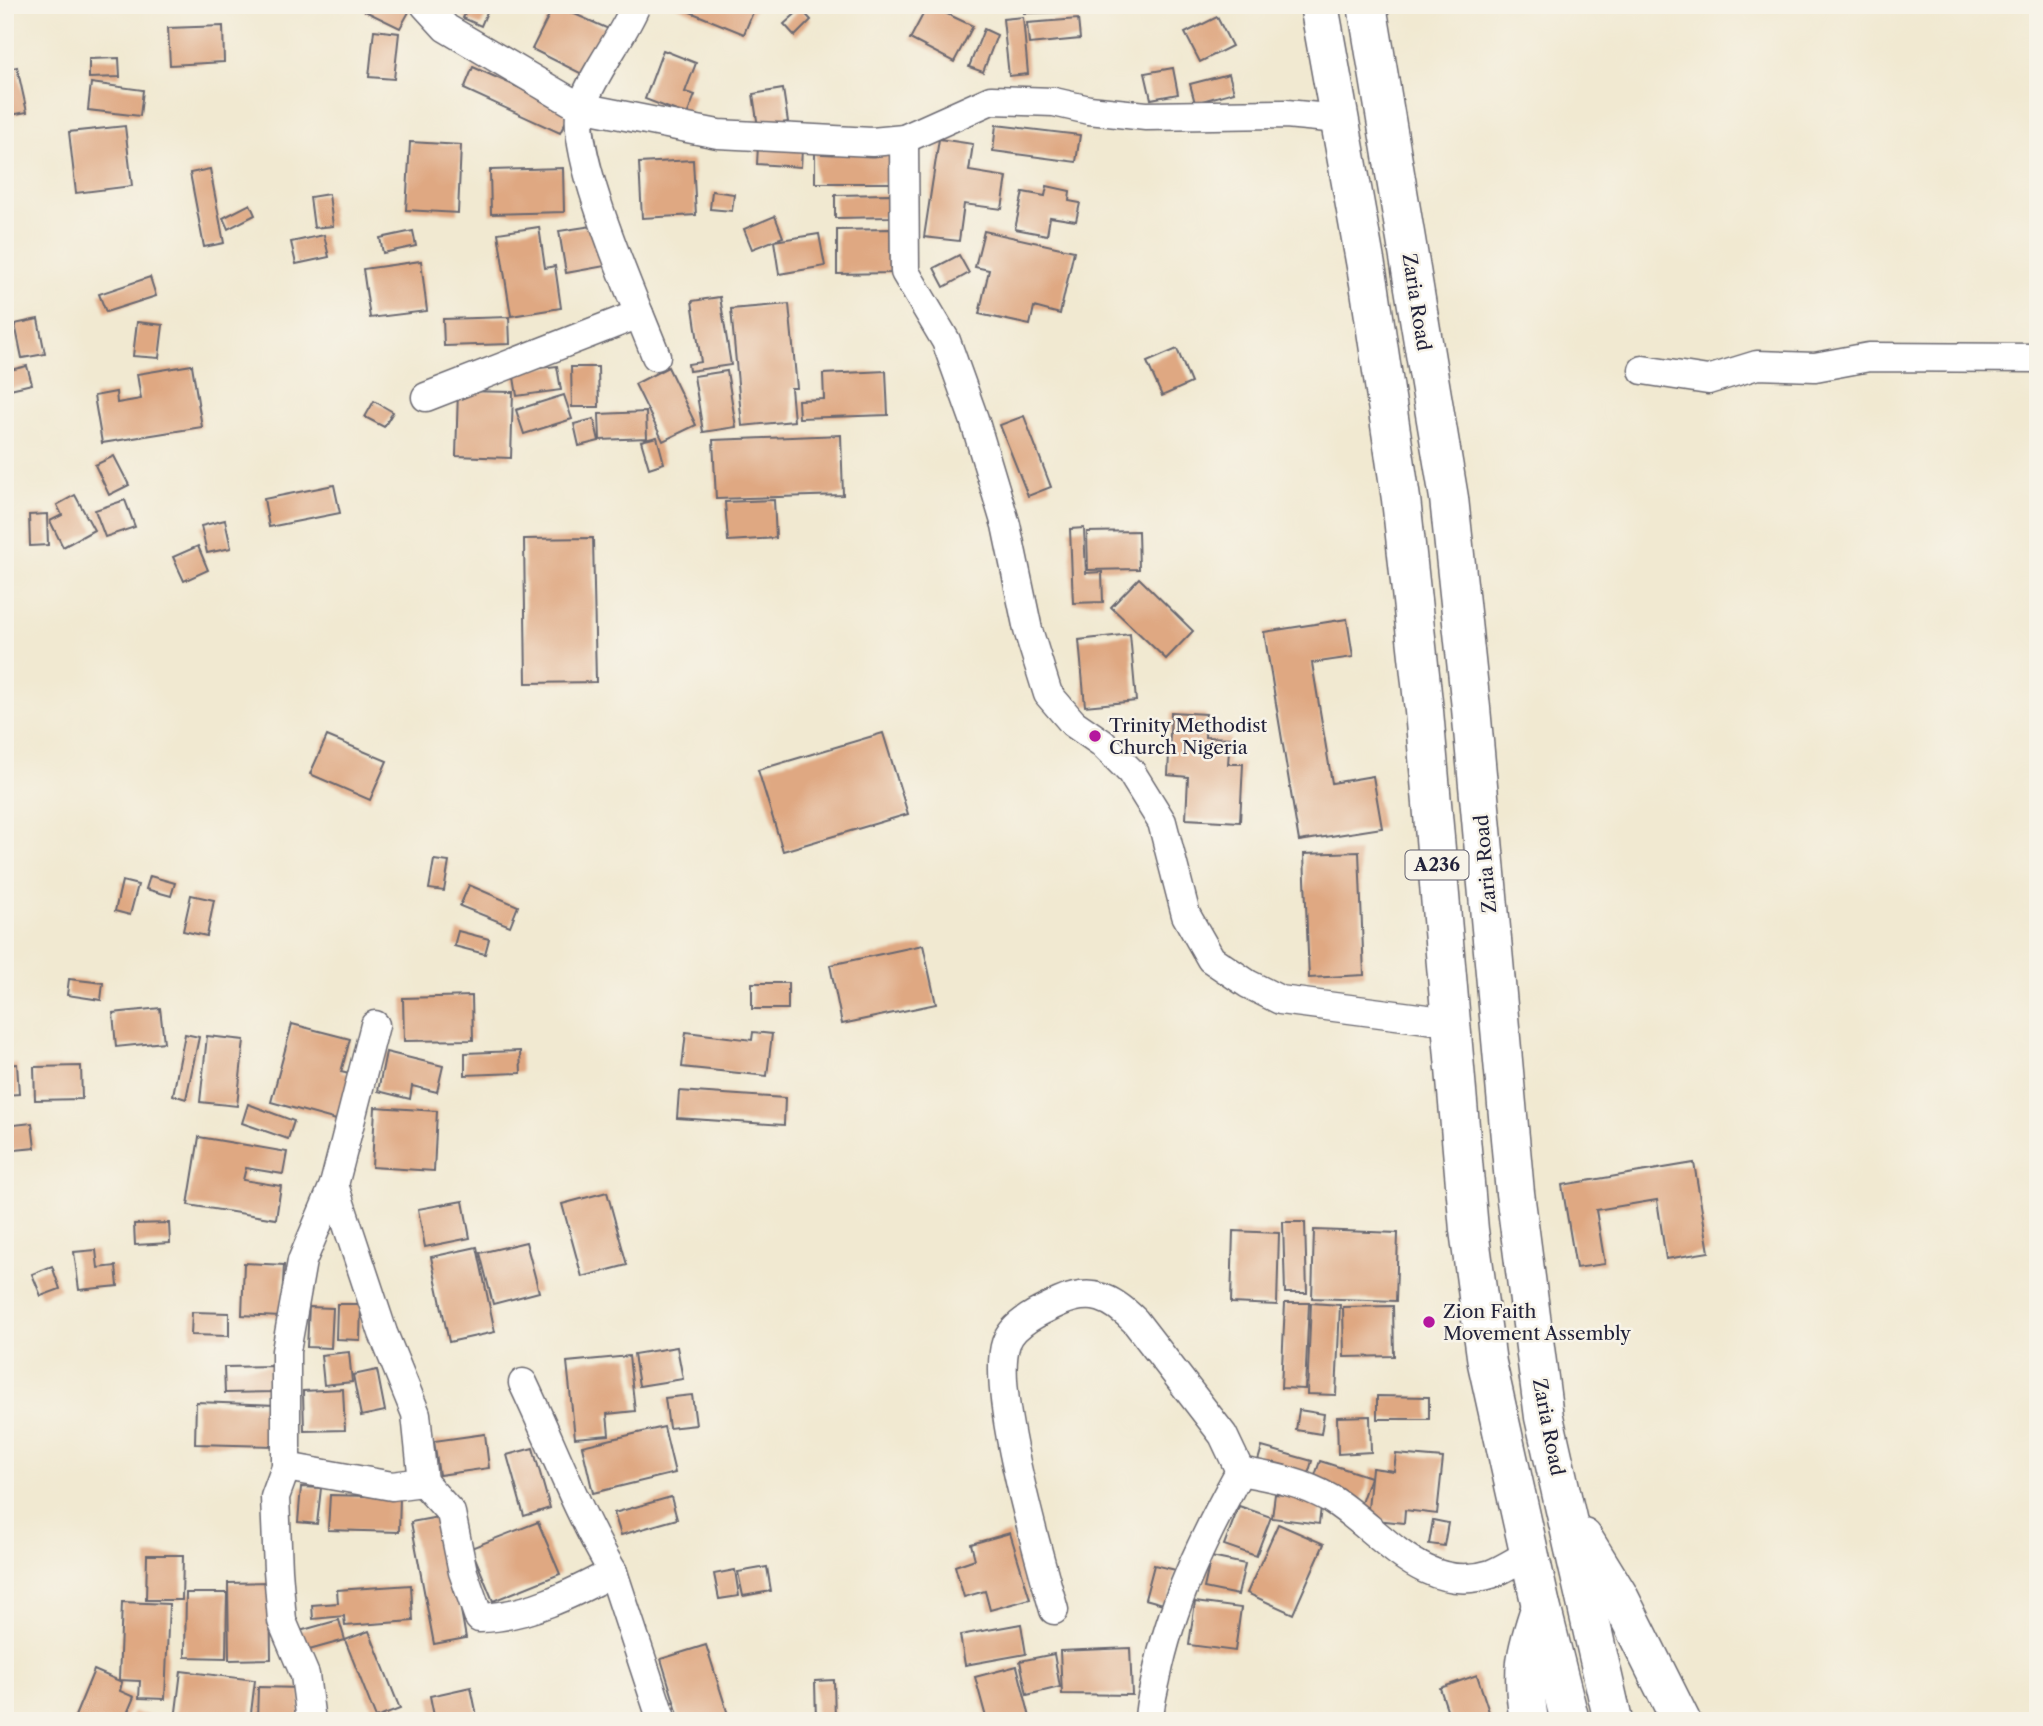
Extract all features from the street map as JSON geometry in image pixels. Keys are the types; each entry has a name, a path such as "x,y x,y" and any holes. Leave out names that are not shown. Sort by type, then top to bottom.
{"highway":[{"name":"A236","path":"1319,5 1369,283 1401,499 1424,711 1469,1230 1487,1363 1541,1606 1570,1721"},
{"name":"Zaria Road","path":"1367,5 1449,498 1515,1193 1544,1417 1613,1721"},
{"path":"1565,1506 1618,1595 1681,1721"},
{"path":"1529,1721 1522,1679 1527,1647 1541,1606"}],"street":[{"path":"425,5 446,28 580,107 718,134 872,142 904,139 991,100 1054,102 1089,110 1146,116 1286,114 1339,119"},
{"path":"636,5 580,107 580,136 587,173 656,356"},
{"path":"904,139 905,272 946,341 974,419 1006,525 1028,630 1048,694 1073,723 1101,743 1131,772 1161,822 1185,915 1211,959 1248,984 1280,1000 1450,1022"},
{"path":"426,397 639,314"},
{"path":"1643,370 1708,380 1757,365 1815,367 1869,357 2038,358"},
{"path":"311,1721 305,1675 282,1622 275,1497 286,1467 286,1350 302,1261 334,1185 375,1025"},
{"path":"334,1185 383,1333 416,1414 423,1482 451,1513 463,1572 479,1618 499,1618 568,1596 613,1572"},
{"path":"1054,1610 1022,1488 1005,1399 1003,1365 1007,1342 1023,1323 1081,1295 1104,1296 1120,1305 1223,1435 1240,1471"},
{"path":"523,1383 561,1463 584,1524 613,1572 662,1721"},
{"path":"286,1467 392,1486 423,1482"},
{"path":"1240,1471 1294,1480 1331,1499 1422,1569 1447,1579 1469,1579 1493,1573 1529,1554"},
{"path":"1149,1721 1162,1649 1185,1583 1201,1542 1240,1471"}],"building":[{"path":"368,5 396,5 409,12 400,28 365,11"},
{"path":"469,5 490,5 481,26 463,18"},
{"path":"554,5 611,30 588,77 532,49"},
{"path":"673,5 756,5 744,34"},
{"path":"928,5 973,26 954,62 910,39"},
{"path":"1024,5 1065,5 1065,12 1024,13"},
{"path":"801,9 811,20 795,36 784,24"},
{"path":"1023,17 1028,74 1009,76 1003,19"},
{"path":"1217,17 1232,46 1200,62 1185,33"},
{"path":"1078,19 1080,39 1029,44 1027,23"},
{"path":"223,26 224,62 170,65 168,28"},
{"path":"984,29 997,35 983,72 969,67"},
{"path":"374,30 399,33 394,79 369,77"},
{"path":"663,50 696,63 685,92 695,95 687,115 645,99"},
{"path":"119,58 120,77 89,78 89,59"},
{"path":"17,67 27,112 5,116 5,70"},
{"path":"473,67 571,111 560,133 464,89"},
{"path":"1173,68 1178,94 1151,99 1145,73"},
{"path":"1229,74 1234,92 1195,103 1190,84"},
{"path":"91,83 143,90 140,116 88,110"},
{"path":"783,89 788,122 758,127 753,94"},
{"path":"996,125 1080,135 1076,162 993,151"},
{"path":"125,126 132,186 76,193 69,132"},
{"path":"939,139 973,144 969,171 1007,177 1002,209 964,204 959,241 924,237"},
{"path":"410,142 461,145 458,213 406,210"},
{"path":"758,146 802,149 801,167 757,164"},
{"path":"815,152 895,152 895,183 815,183"},
{"path":"693,160 696,215 642,218 639,163"},
{"path":"563,168 564,212 491,214 490,170"},
{"path":"210,169 224,243 204,247 190,173"},
{"path":"1047,186 1070,191 1069,201 1080,203 1076,221 1050,217 1047,235 1015,229 1023,192 1045,196"},
{"path":"712,191 734,194 732,211 710,209"},
{"path":"329,194 333,226 314,228 310,197"},
{"path":"890,194 890,217 835,218 835,195"},
{"path":"250,204 255,215 228,229 223,218"},
{"path":"775,216 783,237 752,249 744,229"},
{"path":"599,225 605,266 566,273 559,231"},
{"path":"539,227 545,268 555,266 561,308 511,316 498,233"},
{"path":"890,229 891,273 837,274 837,230"},
{"path":"413,231 416,246 383,253 380,238"},
{"path":"984,231 1074,251 1060,314 1034,307 1030,325 979,314 989,270 975,267"},
{"path":"819,234 825,266 779,274 774,241"},
{"path":"324,235 329,257 296,264 291,242"},
{"path":"959,255 969,273 944,287 934,268"},
{"path":"421,261 427,311 370,318 363,269"},
{"path":"150,277 156,296 106,312 99,294"},
{"path":"720,297 731,365 689,371 688,364 701,362 692,301"},
{"path":"789,304 797,388 791,388 794,421 742,426 731,309"},
{"path":"509,317 510,344 444,346 443,319"},
{"path":"38,319 45,354 22,358 15,324"},
{"path":"137,322 163,325 159,358 133,356"},
{"path":"1177,349 1191,383 1162,396 1147,362"},
{"path":"192,365 202,427 102,443 94,396 116,392 117,403 141,399 137,374"},
{"path":"27,366 32,384 10,389 6,371"},
{"path":"557,366 561,390 517,396 513,371"},
{"path":"571,367 598,367 599,407 572,407"},
{"path":"668,367 696,425 663,441 635,384"},
{"path":"727,371 736,427 703,432 694,376"},
{"path":"886,371 888,415 799,418 798,400 824,399 823,374"},
{"path":"458,391 513,392 511,458 456,456"},
{"path":"564,395 572,419 524,434 516,410"},
{"path":"374,401 393,412 384,427 365,417"},
{"path":"646,412 647,438 600,440 599,414"},
{"path":"1024,416 1051,487 1028,496 1000,425"},
{"path":"594,419 599,441 579,446 574,424"},
{"path":"841,435 843,495 716,499 713,440"},
{"path":"657,437 664,463 649,468 641,441"},
{"path":"114,456 129,485 109,495 95,465"},
{"path":"334,485 340,513 269,527 264,499"},
{"path":"75,495 94,530 63,547 50,521 62,515 57,505"},
{"path":"125,500 135,527 105,537 95,510"},
{"path":"774,500 776,538 728,541 725,502"},
{"path":"47,514 48,545 30,546 29,515"},
{"path":"225,520 231,548 207,553 201,526"},
{"path":"1084,528 1086,573 1102,572 1103,602 1073,603 1070,529"},
{"path":"1138,531 1139,569 1088,570 1087,532"},
{"path":"593,538 596,682 526,683 524,539"},
{"path":"198,546 208,570 184,581 173,557"},
{"path":"1139,578 1193,631 1166,659 1111,607"},
{"path":"1347,619 1353,657 1312,663 1332,783 1373,776 1382,828 1299,841 1264,632"},
{"path":"1130,634 1136,701 1085,706 1079,640"},
{"path":"1171,712 1206,714 1205,737 1230,738 1228,764 1243,764 1240,822 1186,819 1188,777 1168,775"},
{"path":"883,733 908,814 783,851 758,770"},
{"path":"327,736 387,761 370,800 310,774"},
{"path":"1359,852 1364,975 1309,978 1304,854"},
{"path":"434,860 449,862 444,891 429,889"},
{"path":"150,876 175,883 171,896 146,889"},
{"path":"122,881 138,885 130,915 115,911"},
{"path":"469,885 518,906 510,926 460,906"},
{"path":"191,895 214,900 207,936 183,931"},
{"path":"458,931 489,939 485,954 454,946"},
{"path":"923,945 936,1004 842,1024 830,965"},
{"path":"69,979 103,983 101,1000 67,995"},
{"path":"752,983 788,983 788,1009 752,1009"},
{"path":"472,996 473,1040 404,1041 403,998"},
{"path":"160,1008 164,1042 116,1047 113,1013"},
{"path":"292,1024 350,1039 341,1072 353,1075 340,1121 271,1102"},
{"path":"686,1032 752,1040 753,1032 772,1034 767,1076 682,1067"},
{"path":"185,1034 199,1037 186,1099 173,1095"},
{"path":"207,1036 244,1040 237,1106 200,1102"},
{"path":"520,1051 521,1073 465,1075 465,1053"},
{"path":"386,1052 443,1066 437,1092 412,1086 410,1099 378,1091"},
{"path":"17,1064 19,1094 5,1095 5,1065"},
{"path":"81,1066 82,1099 35,1100 34,1067"},
{"path":"679,1091 785,1098 784,1125 677,1118"},
{"path":"248,1104 294,1121 288,1139 242,1123"},
{"path":"375,1107 437,1111 434,1171 372,1167"},
{"path":"32,1123 35,1148 5,1151 5,1126"},
{"path":"199,1137 287,1152 283,1174 246,1168 243,1180 281,1186 276,1219 188,1205"},
{"path":"1694,1163 1709,1252 1666,1259 1657,1200 1596,1210 1605,1264 1576,1268 1562,1185"},
{"path":"607,1192 627,1265 582,1277 562,1204"},
{"path":"463,1201 470,1238 425,1247 418,1209"},
{"path":"1283,1222 1305,1222 1307,1293 1285,1293"},
{"path":"169,1223 170,1243 135,1245 134,1224"},
{"path":"1314,1230 1398,1233 1396,1301 1312,1298"},
{"path":"1233,1231 1279,1233 1277,1305 1231,1303"},
{"path":"526,1242 539,1292 493,1304 480,1253"},
{"path":"477,1247 495,1332 449,1342 431,1257"},
{"path":"96,1250 98,1268 116,1266 118,1286 79,1290 74,1252"},
{"path":"244,1263 284,1265 281,1317 242,1315"},
{"path":"52,1266 60,1289 41,1296 32,1274"},
{"path":"1285,1303 1309,1303 1305,1389 1281,1388"},
{"path":"1311,1303 1340,1305 1336,1395 1307,1394"},
{"path":"337,1304 361,1304 360,1340 336,1339"},
{"path":"1393,1306 1394,1356 1344,1357 1343,1307"},
{"path":"309,1307 333,1308 331,1348 307,1347"},
{"path":"192,1312 229,1313 229,1336 191,1335"},
{"path":"677,1347 683,1379 639,1386 634,1354"},
{"path":"349,1352 352,1382 324,1385 321,1355"},
{"path":"629,1356 635,1411 607,1414 609,1435 575,1438 567,1362"},
{"path":"276,1366 276,1392 225,1393 224,1367"},
{"path":"377,1370 385,1411 361,1416 353,1375"},
{"path":"343,1389 345,1430 304,1431 303,1391"},
{"path":"692,1395 696,1425 669,1428 665,1398"},
{"path":"1377,1396 1429,1397 1429,1419 1377,1419"},
{"path":"196,1402 276,1405 275,1446 195,1444"},
{"path":"1299,1410 1324,1414 1321,1434 1296,1430"},
{"path":"1370,1416 1371,1452 1338,1454 1337,1417"},
{"path":"664,1427 675,1473 593,1493 582,1446"},
{"path":"485,1434 489,1468 439,1475 434,1441"},
{"path":"1262,1447 1312,1461 1307,1478 1257,1464"},
{"path":"533,1448 550,1508 524,1516 507,1455"},
{"path":"1396,1454 1443,1458 1437,1514 1405,1510 1404,1523 1367,1519 1372,1468 1394,1471"},
{"path":"1320,1461 1370,1477 1361,1503 1311,1487"},
{"path":"301,1487 321,1488 317,1524 298,1522"},
{"path":"1275,1494 1322,1499 1319,1524 1272,1518"},
{"path":"330,1495 400,1497 399,1532 328,1530"},
{"path":"671,1497 677,1519 621,1535 614,1513"},
{"path":"1239,1506 1271,1517 1256,1556 1224,1545"},
{"path":"444,1516 466,1638 434,1644 411,1522"},
{"path":"1433,1520 1448,1523 1444,1546 1429,1544"},
{"path":"538,1522 560,1574 493,1601 471,1548"},
{"path":"1278,1524 1324,1544 1293,1614 1247,1593"},
{"path":"1010,1533 1030,1599 990,1610 985,1591 964,1597 955,1566 975,1559 971,1544"},
{"path":"147,1555 183,1555 182,1600 146,1600"},
{"path":"1211,1557 1245,1564 1238,1595 1204,1588"},
{"path":"1154,1565 1176,1570 1167,1605 1145,1599"},
{"path":"767,1567 771,1591 743,1596 738,1572"},
{"path":"735,1570 739,1596 719,1599 714,1574"},
{"path":"270,1582 271,1659 229,1660 228,1583"},
{"path":"411,1585 413,1621 345,1626 344,1616 313,1619 312,1605 338,1603 337,1590"},
{"path":"186,1593 227,1593 226,1658 185,1657"},
{"path":"122,1602 169,1604 165,1699 139,1698 140,1681 119,1680"},
{"path":"1195,1602 1241,1608 1235,1651 1189,1645"},
{"path":"339,1620 345,1640 302,1652 296,1632"},
{"path":"1021,1624 1026,1654 965,1665 960,1635"},
{"path":"369,1631 400,1709 376,1718 345,1640"},
{"path":"706,1645 730,1721 680,1721 661,1659"},
{"path":"1130,1648 1132,1695 1062,1694 1060,1651"},
{"path":"1054,1654 1060,1687 1027,1695 1020,1661"},
{"path":"1017,1666 1031,1721 987,1721 975,1677"},
{"path":"94,1670 122,1682 120,1691 134,1697 124,1721 73,1721"},
{"path":"181,1671 255,1680 250,1721 175,1720"},
{"path":"1477,1675 1492,1721 1451,1721 1440,1688"},
{"path":"834,1680 835,1721 816,1721 815,1681"},
{"path":"258,1687 301,1688 300,1721 257,1721"},
{"path":"471,1687 478,1721 435,1721 430,1696"},
{"path":"132,1712 169,1720 169,1721 130,1721"}],"place":[{"name":"Trinity Methodist Church Nigeria","path":"1095,736"},
{"name":"Zion Faith Movement Assembly","path":"1429,1322"}]}
